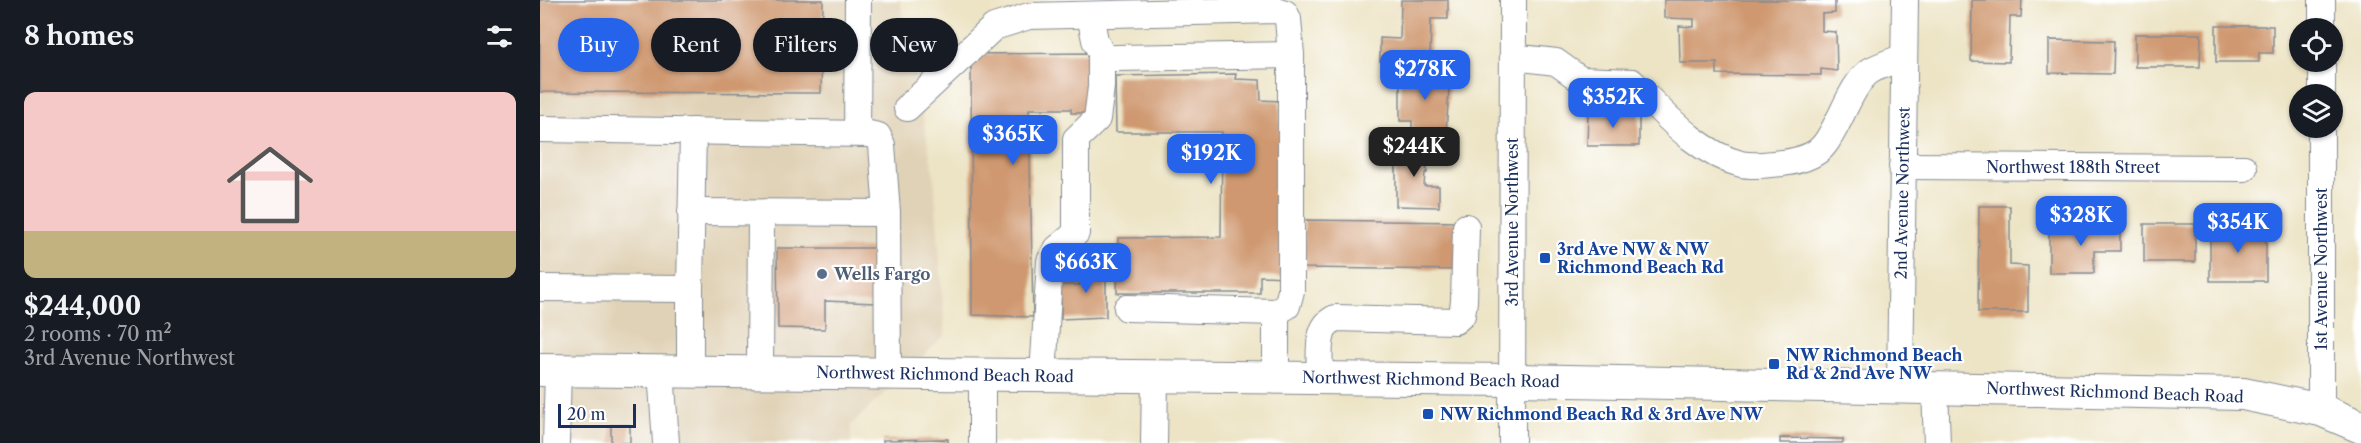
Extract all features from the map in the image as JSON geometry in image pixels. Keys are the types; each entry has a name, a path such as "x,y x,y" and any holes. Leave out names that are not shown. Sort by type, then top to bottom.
{"main road":[{"name":"Northwest Richmond Beach Road","path":"549,370 1512,380 2243,394 2321,410 2361,427"}],"street":[{"path":"857,133 858,0"},
{"name":"3rd Avenue Northwest","path":"1512,443 1513,0"},
{"name":"2nd Avenue Northwest","path":"1900,387 1905,0"},
{"path":"2322,0 2322,18"},
{"path":"907,108 994,27 1029,16 1276,10 1285,13 1288,19 1291,55 1291,291 1287,306 1276,312 1127,308"},
{"path":"1043,375 1050,261 1057,249 1076,233 1076,139 1097,119 1101,87 1101,52 1095,40 1090,15"},
{"path":"1116,58 1291,55"},
{"path":"1513,57 1556,62 1581,80 1632,82 1686,134 1717,155 1743,164 1770,164 1793,162 1811,155 1824,146 1861,82 1870,71 1904,57"},
{"path":"540,129 857,133 878,136 882,145 887,213 888,374"},
{"path":"666,443 690,289 693,131"},
{"name":"1st Avenue Northwest","path":"2321,410 2322,138"},
{"name":"Northwest 188th Street","path":"1902,166 2244,168"},
{"path":"691,212 887,213"},
{"path":"760,372 761,213"},
{"path":"1320,378 1322,330 1328,321 1335,318 1455,321 1462,315 1466,227"},
{"path":"540,288 690,289"},
{"path":"1276,312 1276,377"},
{"path":"549,370 556,443"},
{"path":"982,375 982,443"},
{"path":"1154,443 1155,376"},
{"path":"1935,388 1937,443"}],"shaded area":[{"path":"540,0 900,0 903,18 870,18 870,72 914,72 934,176 945,335 851,425 851,443 540,443"}],"building":[{"path":"540,0 823,0 823,18 753,18 753,72 821,72 821,93 540,92"},
{"path":"1401,0 1448,0 1448,19 1431,19 1430,62 1380,61 1380,38 1400,39"},
{"path":"1664,0 1835,0 1835,13 1822,14 1822,31 1836,32 1837,71 1821,69 1821,75 1717,74 1717,63 1680,63 1679,26 1694,27 1694,19 1664,18"},
{"path":"1972,0 2022,0 2021,17 2010,17 2009,62 1971,61"},
{"path":"2216,26 2273,26 2273,53 2259,53 2259,62 2216,62"},
{"path":"2135,34 2201,34 2200,67 2135,67"},
{"path":"2049,40 2114,41 2113,74 2049,73"},
{"path":"1095,53 1095,113 1071,113 1071,109 1029,109 1033,317 972,315 971,54"},
{"path":"1400,71 1447,72 1447,88 1449,88 1446,134 1412,134 1412,121 1400,121"},
{"path":"1236,74 1235,79 1260,80 1261,100 1280,101 1286,277 1260,276 1260,293 1117,293 1118,238 1221,237 1222,132 1116,132 1115,76"},
{"path":"1588,112 1639,113 1639,146 1587,146"},
{"path":"1396,145 1425,145 1427,173 1425,173 1424,186 1439,186 1439,207 1396,206"},
{"path":"1979,206 2010,206 2010,265 2028,266 2028,312 1978,312"},
{"path":"1304,220 1462,222 1461,270 1304,268"},
{"path":"2099,221 2120,221 2120,251 2094,251 2094,273 2049,273 2049,229 2099,230"},
{"path":"2144,224 2195,224 2195,262 2144,262"},
{"path":"2210,226 2266,226 2266,281 2210,281"},
{"path":"777,248 875,248 875,303 825,301 825,329 778,328"},
{"path":"1080,263 1106,263 1106,317 1061,319 1061,285 1080,285"},
{"path":"611,425 630,425 630,443 611,443"},
{"path":"1780,438 1843,439 1843,443 1780,443"},
{"path":"948,439 948,443 883,443 883,440"}],"place":[{"name":"3rd Ave NW & NW Richmond Beach Rd","path":"1545,258"},
{"name":"Wells Fargo","path":"822,274"},
{"name":"NW Richmond Beach Rd & 2nd Ave NW","path":"1774,364"},
{"name":"NW Richmond Beach Rd & 3rd Ave NW","path":"1428,414"}]}
